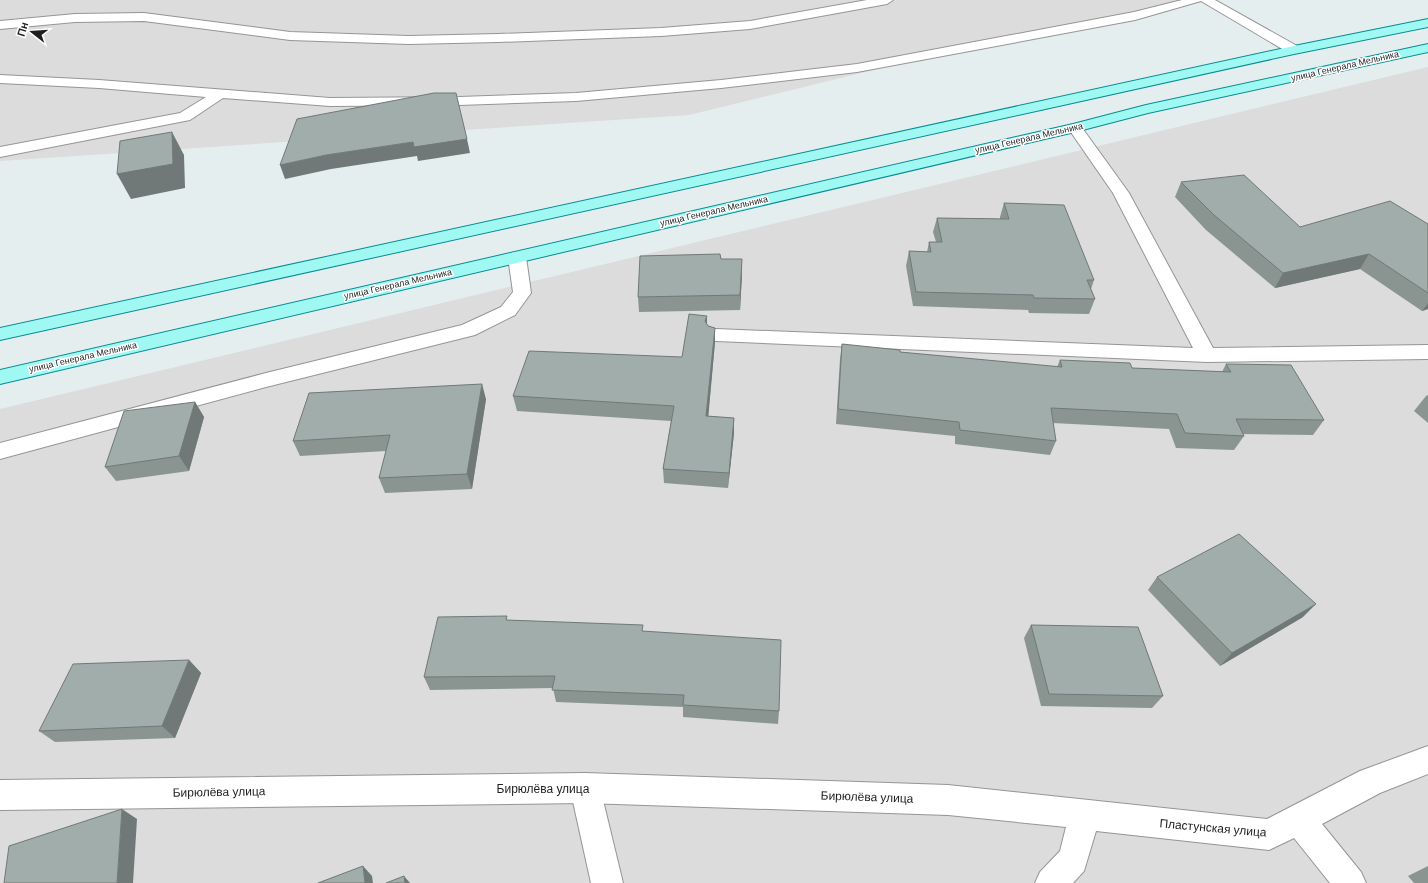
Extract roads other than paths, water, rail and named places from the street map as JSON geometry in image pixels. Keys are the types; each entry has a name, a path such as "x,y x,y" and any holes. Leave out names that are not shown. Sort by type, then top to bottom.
{"main road":[{"path":"0,334 1294,50 1428,23"},
{"name":"улица Генерала Мельника","path":"0,376 1074,128 1146,110 1428,48"},
{"path":"1294,50 1331,70"}],"street":[{"path":"0,25 75,18 144,17 290,36 409,40 498,38 661,32 750,25 852,8 887,0"},
{"path":"0,79 99,84 330,102 459,101 576,97 721,84 857,68 1135,16 1196,0"},
{"path":"1206,0 1294,50"},
{"path":"0,152 185,117 219,94"},
{"path":"1074,128 1121,193 1207,355"},
{"path":"0,451 266,380 468,330 508,312 522,293 517,257"},
{"path":"716,335 1207,355 1428,352"},
{"name":"Пластунская улица","path":"1085,814 1196,828 1268,835 1371,782 1428,760"},
{"path":"586,788 607,883"},
{"name":"Бирюлёва улица","path":"0,795 586,788 948,800 1085,814"},
{"path":"1052,883 1073,860 1085,814"},
{"path":"1299,820 1350,883"}]}
